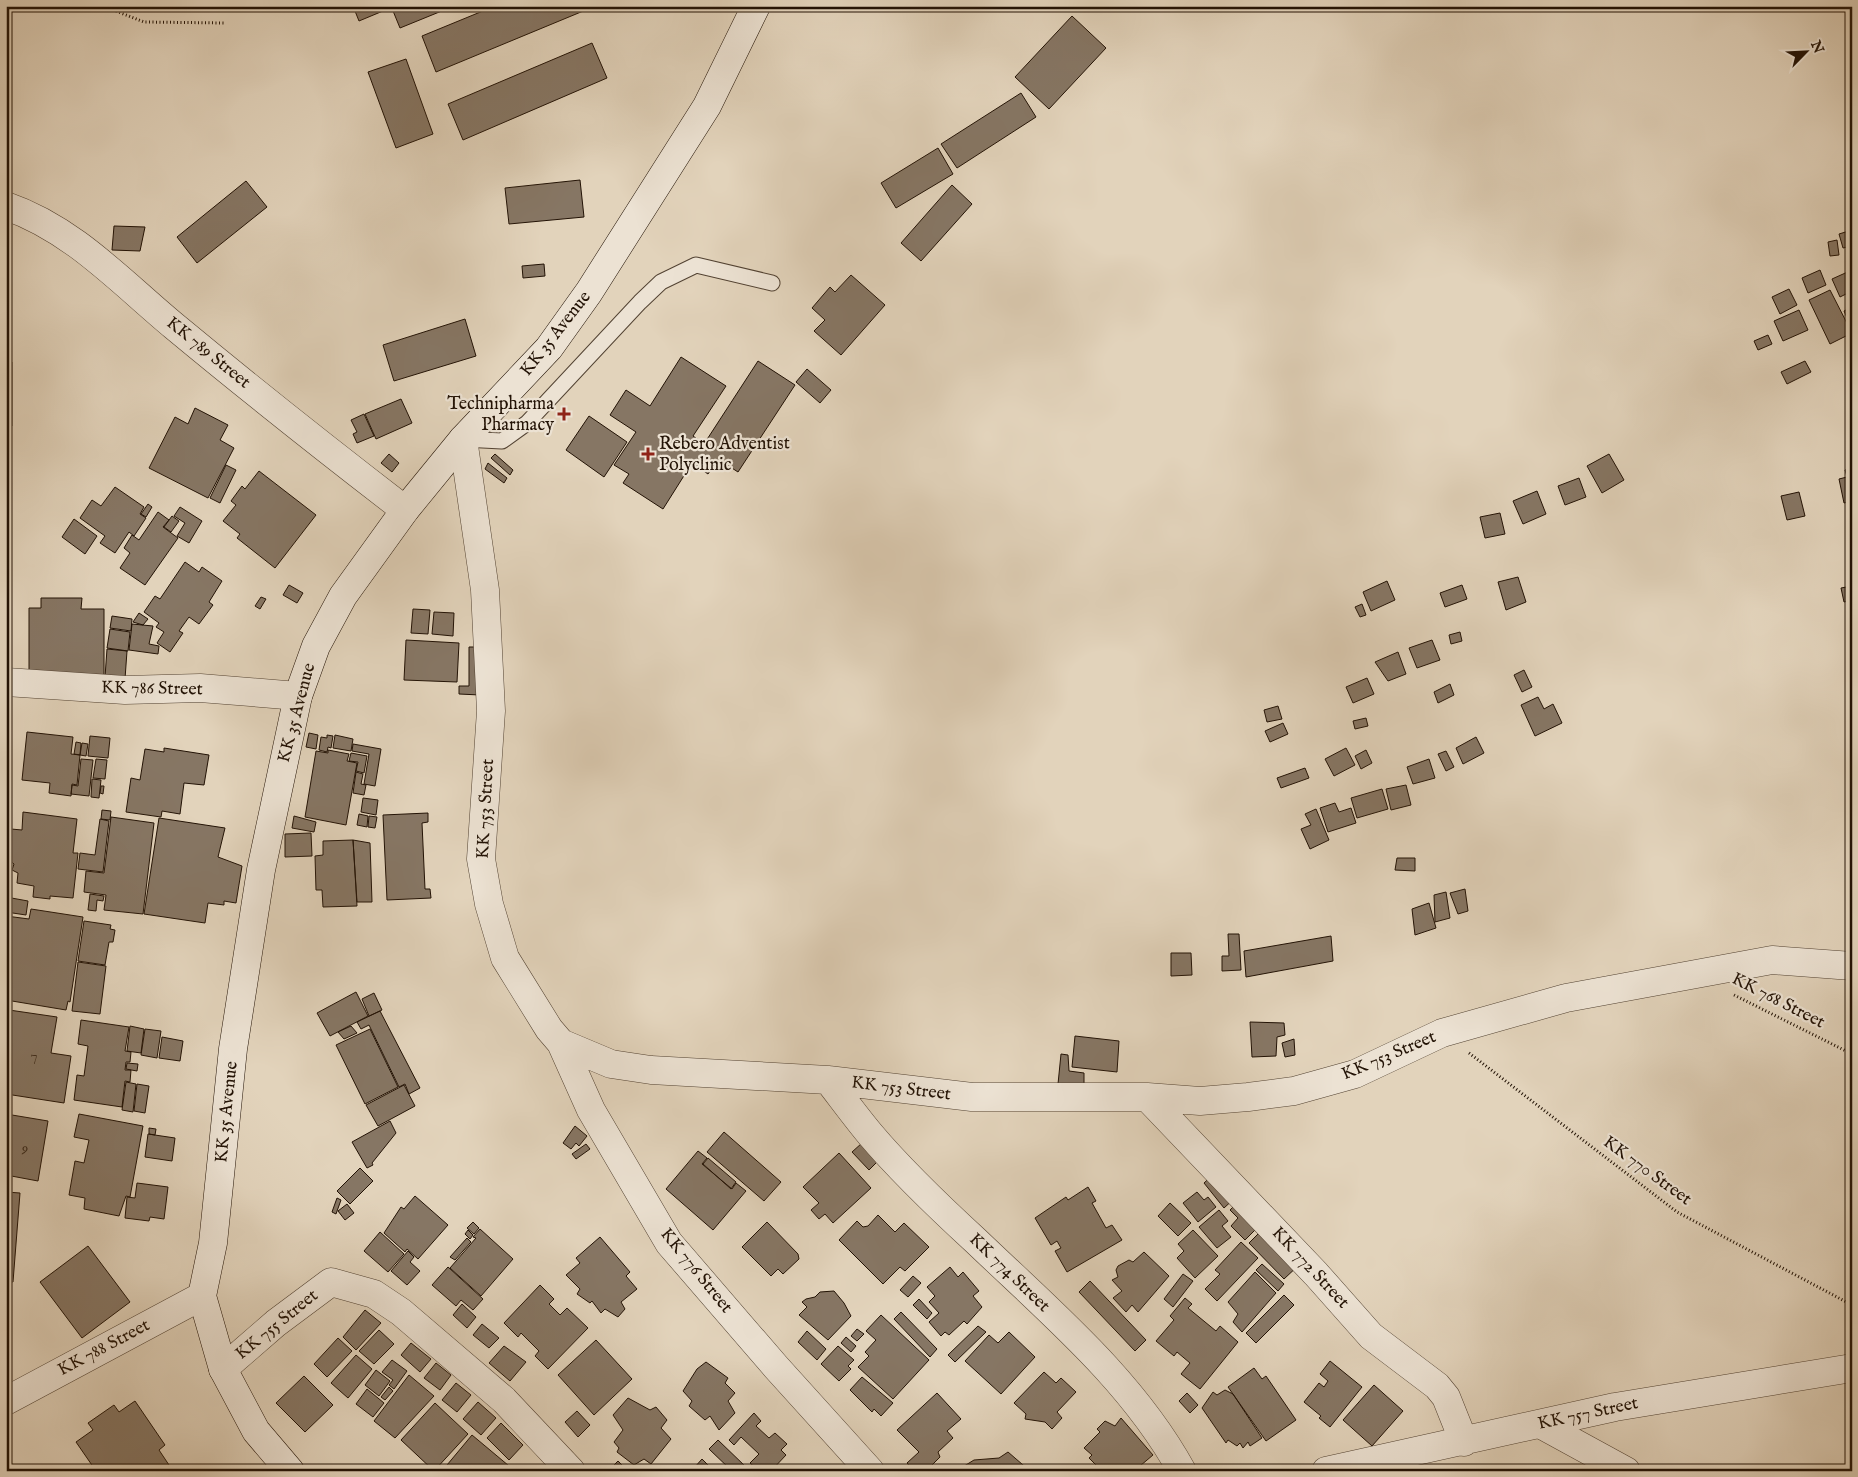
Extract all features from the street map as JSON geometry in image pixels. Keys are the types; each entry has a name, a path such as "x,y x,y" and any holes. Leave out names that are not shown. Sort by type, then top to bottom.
{"street":[{"name":"KK 35 Avenue","path":"290,1471 256,1431 223,1369 202,1296 213,1243 233,1049 261,870 298,696 316,646 343,596 405,510 463,439 549,348 589,292 707,106 756,6"},
{"name":"KK 789 Street","path":"6,206 42,223 90,252 174,326 324,448 405,510"},
{"name":"KK 753 Street","path":"463,439 486,599 491,711 481,859 489,904 505,958 533,1004 561,1043 611,1064 651,1070 828,1080 972,1097 1148,1097 1200,1101 1294,1091 1355,1074 1442,1033 1566,998 1772,960 1852,966"},
{"name":"KK 786 Street","path":"6,682 125,690 200,688 298,696"},
{"name":"KK 776 Street","path":"561,1043 591,1110 669,1243 870,1471"},
{"name":"KK 774 Street","path":"828,1080 869,1133 916,1183 1029,1291 1132,1395 1163,1436 1182,1471"},
{"name":"KK 772 Street","path":"1148,1097 1316,1274 1371,1336 1437,1386 1446,1397 1464,1442"},
{"name":"KK 755 Street","path":"223,1369 276,1322 331,1282 374,1294 401,1312 504,1400 571,1471"},
{"name":"KK 788 Street","path":"6,1401 202,1296"},
{"name":"KK 757 Street","path":"1326,1471 1464,1442 1615,1407 1852,1368"},
{"path":"1540,1424 1626,1471"}],"lane":[{"path":"463,439 502,441 527,423 661,282 696,265 772,283"}],"path":[{"path":"103,6 144,22 225,24"},
{"name":"KK 768 Street","path":"1727,991 1852,1054"},
{"name":"KK 770 Street","path":"1442,1033 1677,1212 1852,1305"}],"building":[{"path":"353,6 382,6 383,11 359,21"},
{"path":"391,6 454,6 400,28"},
{"path":"495,6 593,7 436,72 422,36"},
{"path":"1072,16 1106,48 1049,109 1015,77"},
{"path":"592,43 607,78 463,140 448,104"},
{"path":"406,59 433,134 396,148 368,72"},
{"path":"1021,93 1036,117 957,168 941,144"},
{"path":"938,148 953,174 896,208 881,183"},
{"path":"580,180 584,217 509,224 505,188"},
{"path":"246,181 267,207 197,263 177,237"},
{"path":"952,185 972,204 921,261 901,243"},
{"path":"114,226 145,227 140,251 112,250"},
{"path":"1852,230 1852,246 1843,248 1839,234"},
{"path":"1837,240 1839,255 1830,256 1828,242"},
{"path":"544,264 545,276 523,278 522,266"},
{"path":"1820,270 1826,285 1808,293 1802,278"},
{"path":"1852,270 1852,291 1840,297 1832,279"},
{"path":"851,275 885,305 841,355 814,331 825,320 812,308 830,287 835,292"},
{"path":"1789,289 1797,305 1780,314 1772,297"},
{"path":"1830,290 1852,333 1830,344 1809,300"},
{"path":"1852,307 1852,327 1851,327 1844,311"},
{"path":"1799,310 1808,330 1783,341 1774,321"},
{"path":"465,319 476,356 394,381 383,345"},
{"path":"1768,335 1772,344 1758,350 1754,341"},
{"path":"681,357 726,386 693,436 704,444 758,361 795,385 738,472 718,459 708,474 692,463 663,509 623,483 629,474 614,465 636,432 610,415 626,390 650,406"},
{"path":"1805,361 1811,372 1787,384 1781,372"},
{"path":"6,362 12,362 12,426 6,426"},
{"path":"807,369 831,390 820,403 796,382"},
{"path":"401,399 412,423 376,439 365,414"},
{"path":"195,408 228,425 220,440 234,448 208,498 149,468 175,417 188,424"},
{"path":"364,414 374,436 357,443 353,434 357,432 351,420"},
{"path":"589,416 627,442 604,477 566,450"},
{"path":"389,454 399,463 392,472 381,463"},
{"path":"495,454 513,470 510,475 491,458"},
{"path":"1609,454 1624,480 1602,493 1587,466"},
{"path":"488,463 507,478 504,483 485,469"},
{"path":"226,465 236,470 220,503 210,498"},
{"path":"1852,468 1852,501 1844,503 1839,479 1847,477 1845,470"},
{"path":"259,471 316,515 275,568 237,538 240,534 223,521 236,505 231,501 242,486 245,489"},
{"path":"1579,478 1586,497 1565,505 1558,486"},
{"path":"115,487 144,507 140,514 146,518 134,536 129,532 115,553 100,543 105,536 80,518 92,500 101,506"},
{"path":"1537,491 1546,514 1523,524 1513,501"},
{"path":"1799,492 1805,516 1787,520 1781,496"},
{"path":"148,504 152,507 146,517 141,514"},
{"path":"180,507 202,521 189,543 177,536 185,523 174,516"},
{"path":"158,512 169,520 163,527 178,538 145,585 120,568 130,553 124,548 132,535 139,540"},
{"path":"1500,513 1505,534 1485,538 1480,517"},
{"path":"172,516 179,521 171,532 164,527"},
{"path":"74,519 97,536 85,554 62,537"},
{"path":"1850,525 1852,525 1851,549"},
{"path":"185,562 199,572 202,567 222,581 209,602 213,605 199,624 189,617 179,631 183,633 170,652 157,643 164,632 156,627 159,623 144,612 155,596 160,599"},
{"path":"1518,577 1526,602 1506,610 1498,582"},
{"path":"1387,581 1395,600 1371,611 1363,592"},
{"path":"289,585 303,593 297,603 283,595"},
{"path":"1462,585 1467,599 1445,607 1440,593"},
{"path":"1852,586 1852,600 1844,602 1841,588"},
{"path":"261,597 266,599 260,609 255,606"},
{"path":"41,598 82,598 81,609 104,609 104,680 29,679 29,608 41,608"},
{"path":"1362,604 1366,615 1360,617 1355,607"},
{"path":"413,609 430,610 428,634 411,633"},
{"path":"434,612 454,613 453,636 432,634"},
{"path":"139,613 148,619 143,625 133,622"},
{"path":"112,616 132,619 131,631 110,628"},
{"path":"132,624 153,626 149,644 159,646 158,654 129,650"},
{"path":"110,629 130,632 128,651 107,648"},
{"path":"1460,632 1462,641 1451,644 1449,635"},
{"path":"406,640 459,643 457,682 404,680"},
{"path":"1432,640 1440,660 1417,668 1409,648"},
{"path":"469,647 480,647 480,695 459,694 459,686 469,686"},
{"path":"107,649 127,651 125,679 105,677"},
{"path":"1398,652 1406,674 1388,681 1375,662"},
{"path":"1524,670 1532,687 1522,692 1514,675"},
{"path":"1367,678 1374,694 1353,703 1346,687"},
{"path":"1450,684 1454,695 1438,703 1434,692"},
{"path":"1538,697 1544,709 1553,704 1562,723 1535,736 1521,705"},
{"path":"1278,706 1282,719 1267,722 1264,710"},
{"path":"1366,718 1368,726 1355,729 1353,721"},
{"path":"1283,723 1288,734 1270,742 1265,731"},
{"path":"27,732 73,737 71,754 80,755 77,785 72,784 71,796 49,793 50,783 22,780"},
{"path":"309,733 318,735 316,749 306,747"},
{"path":"327,735 333,736 331,748 328,747 327,752 319,750 321,737 327,738"},
{"path":"335,735 353,739 351,751 333,748"},
{"path":"90,736 110,738 108,758 88,756"},
{"path":"1476,737 1484,753 1463,764 1456,748"},
{"path":"76,742 81,743 80,755 74,754"},
{"path":"82,743 88,744 86,756 80,755"},
{"path":"353,744 381,749 375,786 364,784 369,754 352,751"},
{"path":"164,748 209,755 204,785 184,783 180,814 162,811 161,817 126,812 131,778 140,780 145,749 164,752"},
{"path":"1346,748 1355,765 1334,776 1325,759"},
{"path":"328,750 349,754 347,761 357,763 346,825 305,817 316,751 328,753"},
{"path":"1366,750 1372,763 1361,769 1355,756"},
{"path":"1446,751 1454,767 1446,771 1438,754"},
{"path":"351,753 367,756 364,773 356,771 358,762 349,761"},
{"path":"81,759 93,760 89,796 71,794 72,785 78,786"},
{"path":"96,759 107,760 105,779 93,778"},
{"path":"1429,759 1435,778 1413,784 1407,767"},
{"path":"1305,768 1309,778 1281,788 1277,778"},
{"path":"356,772 363,774 361,784 366,785 364,795 353,793"},
{"path":"92,779 101,780 99,798 91,797"},
{"path":"1406,785 1411,805 1391,810 1386,789"},
{"path":"101,786 104,786 103,794 100,793"},
{"path":"1382,789 1388,809 1357,818 1351,798"},
{"path":"363,798 378,800 376,815 361,812"},
{"path":"1335,803 1339,812 1351,808 1356,823 1328,832 1320,808"},
{"path":"1316,809 1329,840 1310,849 1301,829 1311,825 1305,814"},
{"path":"102,810 111,811 110,820 101,819"},
{"path":"23,812 77,819 73,853 78,853 73,898 50,896 50,899 33,897 34,886 17,883 18,873 12,870 14,864 9,860 6,840 11,829 22,830"},
{"path":"428,813 428,822 422,823 425,889 430,889 431,898 387,900 383,815"},
{"path":"359,814 368,816 367,827 357,825"},
{"path":"294,816 316,822 314,832 292,828"},
{"path":"369,816 377,817 375,828 368,827"},
{"path":"111,817 154,823 143,914 104,910 106,895 84,892 86,871 104,873"},
{"path":"159,818 225,828 218,857 242,866 236,903 224,901 224,905 208,903 205,923 144,914"},
{"path":"100,819 109,821 103,872 78,869 80,853 95,855"},
{"path":"311,833 312,856 285,857 285,834"},
{"path":"353,840 357,906 323,907 322,890 316,890 315,856 323,855 323,841"},
{"path":"353,840 370,843 372,902 357,902"},
{"path":"1397,858 1415,858 1415,871 1395,870"},
{"path":"1465,889 1468,911 1458,914 1450,893"},
{"path":"1446,892 1450,918 1435,922 1434,895"},
{"path":"90,894 104,896 103,901 97,900 96,911 88,910"},
{"path":"6,897 28,901 26,915 6,912"},
{"path":"1429,903 1436,928 1415,935 1412,909"},
{"path":"31,909 83,917 70,1002 68,1001 66,1010 6,1000 6,916 29,919"},
{"path":"84,921 111,925 110,929 115,930 113,942 109,942 105,965 78,961"},
{"path":"1228,934 1239,934 1241,970 1222,971 1222,956 1229,956"},
{"path":"1331,936 1333,961 1246,977 1244,951"},
{"path":"1171,953 1191,953 1192,975 1171,976"},
{"path":"78,962 106,966 100,1014 72,1011"},
{"path":"356,992 368,1016 330,1036 317,1013"},
{"path":"374,993 382,1010 369,1016 362,999"},
{"path":"9,1010 57,1017 51,1053 71,1056 64,1103 6,1094 6,1022"},
{"path":"380,1011 420,1088 409,1094 405,1084 399,1087 369,1025 361,1029 357,1022"},
{"path":"81,1020 129,1027 125,1051 131,1052 130,1062 126,1062 125,1070 131,1070 130,1082 125,1081 122,1107 74,1100 77,1075 84,1076 88,1046 78,1044"},
{"path":"1250,1022 1284,1023 1285,1035 1277,1037 1276,1056 1252,1057"},
{"path":"130,1026 144,1029 141,1053 127,1051"},
{"path":"351,1026 357,1033 344,1039 338,1032"},
{"path":"145,1029 161,1031 157,1058 141,1055"},
{"path":"370,1029 398,1087 365,1104 336,1045"},
{"path":"1075,1036 1119,1041 1117,1072 1072,1067"},
{"path":"162,1037 183,1041 180,1061 159,1058"},
{"path":"1294,1039 1295,1055 1285,1057 1282,1043"},
{"path":"1061,1054 1068,1055 1069,1071 1084,1073 1084,1084 1058,1084"},
{"path":"127,1063 138,1064 137,1071 126,1069"},
{"path":"126,1082 136,1084 133,1112 122,1110"},
{"path":"137,1084 149,1086 145,1113 134,1111"},
{"path":"404,1085 415,1106 378,1126 366,1105"},
{"path":"6,1114 48,1121 38,1181 6,1175"},
{"path":"79,1114 143,1126 130,1197 126,1196 119,1216 84,1209 85,1198 69,1195 75,1161 84,1163 89,1140 74,1137"},
{"path":"390,1121 396,1133 372,1163 373,1165 367,1168 352,1142"},
{"path":"575,1126 587,1136 579,1146 576,1143 571,1149 563,1143"},
{"path":"149,1128 156,1129 155,1135 149,1134"},
{"path":"724,1132 781,1182 764,1201 707,1152"},
{"path":"148,1134 175,1138 172,1161 145,1157"},
{"path":"862,1143 878,1161 869,1170 852,1152"},
{"path":"586,1144 590,1149 576,1159 572,1154"},
{"path":"698,1151 707,1158 702,1164 732,1189 736,1183 746,1191 713,1230 666,1189"},
{"path":"839,1153 871,1188 833,1223 825,1214 819,1219 811,1210 819,1203 803,1187"},
{"path":"708,1158 736,1182 731,1189 703,1164"},
{"path":"360,1168 373,1181 350,1204 337,1191"},
{"path":"1216,1172 1236,1197 1224,1208 1204,1183"},
{"path":"137,1183 168,1187 164,1219 150,1217 149,1221 125,1218 127,1197 135,1198"},
{"path":"1088,1187 1096,1201 1092,1203 1106,1228 1112,1225 1122,1240 1067,1272 1055,1251 1061,1248 1057,1241 1051,1245 1035,1218 1066,1197 1068,1200"},
{"path":"6,1192 20,1193 13,1282 6,1282"},
{"path":"1197,1192 1204,1200 1208,1197 1216,1207 1198,1222 1183,1203"},
{"path":"415,1196 448,1225 418,1259 407,1249 405,1252 384,1233 401,1207 404,1209"},
{"path":"337,1198 341,1200 336,1214 332,1212"},
{"path":"1240,1200 1262,1223 1245,1240 1231,1226 1238,1218 1230,1210"},
{"path":"1170,1203 1191,1223 1178,1236 1158,1216"},
{"path":"347,1204 354,1213 345,1220 338,1211"},
{"path":"1219,1210 1228,1221 1222,1226 1231,1237 1217,1248 1199,1227"},
{"path":"878,1215 895,1232 904,1223 929,1247 905,1271 900,1267 883,1284 839,1240 857,1221 863,1227 868,1226"},
{"path":"473,1222 479,1228 474,1234 467,1228"},
{"path":"767,1222 798,1254 799,1259 783,1274 778,1269 771,1276 742,1247"},
{"path":"1264,1228 1300,1264 1284,1279 1249,1243"},
{"path":"480,1229 513,1259 481,1296 450,1268 476,1238 473,1237"},
{"path":"468,1230 473,1235 470,1239 465,1234"},
{"path":"1193,1230 1218,1256 1195,1278 1177,1258 1184,1251 1178,1244"},
{"path":"380,1232 404,1254 388,1272 364,1251"},
{"path":"600,1237 630,1272 626,1276 637,1289 621,1302 625,1309 618,1317 605,1309 601,1313 592,1301 590,1303 577,1294 580,1289 566,1275 580,1263 576,1258"},
{"path":"467,1238 471,1242 455,1260 450,1257"},
{"path":"1241,1242 1258,1258 1217,1301 1205,1289 1220,1274 1215,1270"},
{"path":"88,1246 130,1302 82,1338 40,1282"},
{"path":"408,1251 414,1257 410,1262 420,1271 407,1285 391,1271"},
{"path":"1144,1252 1169,1276 1138,1312 1132,1305 1126,1312 1113,1298 1122,1291 1112,1280 1118,1277 1116,1270 1118,1266 1129,1260 1133,1262"},
{"path":"1262,1264 1284,1284 1278,1291 1256,1270"},
{"path":"448,1267 483,1299 473,1310 461,1300 456,1306 432,1285"},
{"path":"950,1267 958,1277 963,1272 979,1291 973,1296 982,1307 967,1324 964,1321 949,1335 945,1332 941,1336 929,1322 939,1313 929,1302 935,1296 927,1287"},
{"path":"1255,1272 1276,1293 1242,1332 1233,1322 1238,1314 1228,1302"},
{"path":"1183,1274 1193,1281 1173,1307 1164,1299"},
{"path":"913,1276 921,1283 908,1297 900,1290"},
{"path":"1090,1281 1146,1340 1135,1351 1079,1292"},
{"path":"540,1285 554,1299 549,1304 560,1315 567,1308 588,1328 548,1369 535,1356 539,1351 521,1333 518,1337 504,1323"},
{"path":"834,1291 844,1303 851,1316 828,1340 799,1315 807,1307 802,1302 806,1299 815,1297 820,1292"},
{"path":"1284,1295 1294,1305 1256,1343 1246,1333"},
{"path":"1185,1298 1192,1304 1188,1308 1216,1331 1220,1326 1238,1342 1200,1389 1181,1374 1190,1363 1177,1352 1174,1356 1156,1341 1174,1320 1170,1316"},
{"path":"919,1299 932,1313 927,1319 913,1305"},
{"path":"462,1304 476,1317 467,1328 453,1315"},
{"path":"365,1310 381,1323 356,1350 343,1337"},
{"path":"901,1312 937,1349 930,1357 894,1319"},
{"path":"881,1315 929,1360 893,1399 858,1367 869,1356 865,1352 876,1340 866,1331"},
{"path":"482,1324 499,1338 489,1348 473,1335"},
{"path":"6,1325 10,1361 6,1361"},
{"path":"978,1326 986,1332 955,1362 948,1355"},
{"path":"857,1329 864,1334 857,1341 851,1336"},
{"path":"379,1330 394,1344 374,1364 359,1351"},
{"path":"807,1331 826,1349 817,1360 798,1342"},
{"path":"1009,1332 1035,1357 1001,1394 965,1361 989,1335 998,1343"},
{"path":"846,1337 856,1346 851,1352 841,1343"},
{"path":"338,1338 352,1351 327,1377 314,1364"},
{"path":"596,1340 632,1379 594,1415 558,1375"},
{"path":"411,1343 431,1359 420,1372 401,1355"},
{"path":"504,1346 526,1362 510,1381 489,1363"},
{"path":"838,1346 854,1360 848,1366 851,1369 839,1381 821,1364"},
{"path":"356,1355 372,1369 348,1398 331,1383"},
{"path":"392,1360 407,1371 394,1389 389,1385 393,1380 382,1372"},
{"path":"1330,1361 1362,1387 1330,1427 1319,1418 1321,1416 1304,1402 1319,1383 1324,1387 1328,1381 1320,1374"},
{"path":"706,1362 728,1378 725,1383 735,1393 728,1401 735,1413 719,1430 710,1416 705,1420 689,1406 692,1401 683,1391 697,1369"},
{"path":"436,1363 451,1375 440,1390 424,1378"},
{"path":"1254,1368 1262,1379 1266,1376 1296,1420 1266,1441 1228,1387"},
{"path":"376,1370 390,1381 379,1396 365,1385"},
{"path":"1044,1372 1056,1383 1061,1378 1076,1392 1057,1412 1062,1418 1052,1429 1045,1422 1025,1419 1026,1414 1014,1403"},
{"path":"409,1375 434,1396 395,1438 374,1421"},
{"path":"304,1376 333,1405 305,1432 276,1403"},
{"path":"862,1377 893,1403 881,1416 874,1409 872,1412 850,1390"},
{"path":"456,1383 471,1395 457,1412 442,1400"},
{"path":"1374,1385 1403,1411 1372,1446 1343,1420"},
{"path":"389,1387 393,1391 385,1400 381,1397"},
{"path":"367,1389 384,1403 373,1417 356,1404"},
{"path":"1225,1390 1233,1394 1262,1438 1250,1446 1248,1442 1243,1448 1240,1443 1237,1446 1228,1440 1226,1443 1202,1408 1213,1392 1217,1395"},
{"path":"937,1393 961,1419 947,1431 953,1438 938,1452 940,1457 926,1471 914,1471 907,1463 919,1452 897,1430"},
{"path":"1187,1393 1198,1405 1190,1413 1179,1401"},
{"path":"628,1398 650,1410 656,1407 667,1420 661,1428 671,1439 651,1464 644,1459 634,1465 617,1452 619,1448 614,1442 623,1430 613,1415"},
{"path":"135,1401 165,1445 159,1450 173,1471 96,1471 76,1442 93,1430 88,1423 114,1405 119,1412"},
{"path":"478,1402 496,1418 481,1435 463,1419"},
{"path":"435,1403 468,1434 434,1471 401,1440"},
{"path":"577,1411 590,1425 578,1437 565,1422"},
{"path":"754,1413 761,1421 756,1426 769,1438 775,1433 787,1444 781,1450 786,1455 771,1471 759,1471 750,1463 759,1454 741,1437 734,1445 729,1440"},
{"path":"1121,1418 1153,1455 1134,1471 1095,1471 1094,1469 1097,1466 1089,1458 1092,1455 1084,1448 1100,1432 1097,1429 1105,1421 1115,1426"},
{"path":"501,1423 523,1445 509,1460 487,1438"},
{"path":"472,1435 515,1471 442,1471"},
{"path":"718,1440 746,1467 743,1471 732,1471 709,1449"},
{"path":"1008,1452 1030,1471 962,1471 961,1468 974,1460 999,1458"},
{"path":"702,1459 714,1471 697,1471 694,1468"},
{"path":"618,1461 628,1471 608,1471"}],"place":[{"name":"Technipharma Pharmacy","path":"564,414"},
{"name":"Rebero Adventist Polyclinic","path":"648,454"}]}
